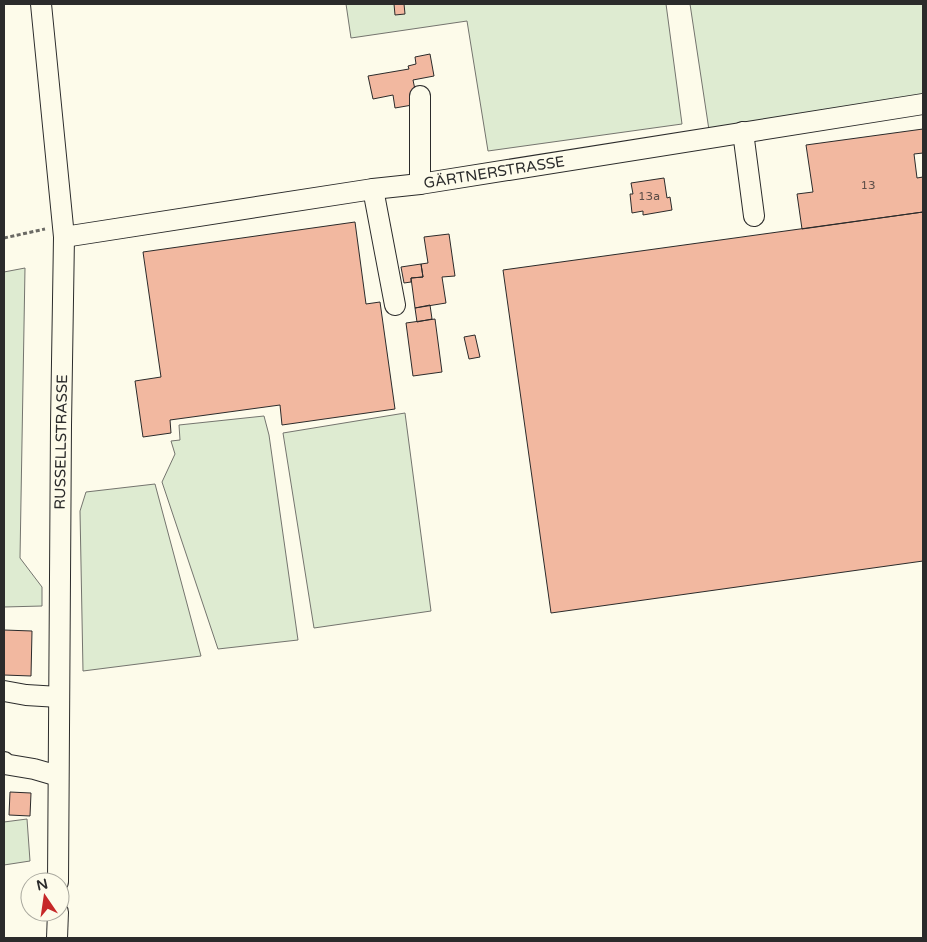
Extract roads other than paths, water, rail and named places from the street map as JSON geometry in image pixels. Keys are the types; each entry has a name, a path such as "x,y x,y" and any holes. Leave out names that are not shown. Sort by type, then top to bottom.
{"street":[{"name":"RUSSELLSTRASSE","path":"41,4 64,231 58,872"},
{"path":"420,96 420,184"},
{"name":"GÄRTNERSTRASSE","path":"64,231 420,184 923,104"},
{"path":"743,132 754,216"},
{"path":"373,189 395,305"},
{"path":"4,691 26,695 59,697"},
{"path":"4,762 4,764 34,769 58,776"},
{"path":"57,938 58,922"}]}
